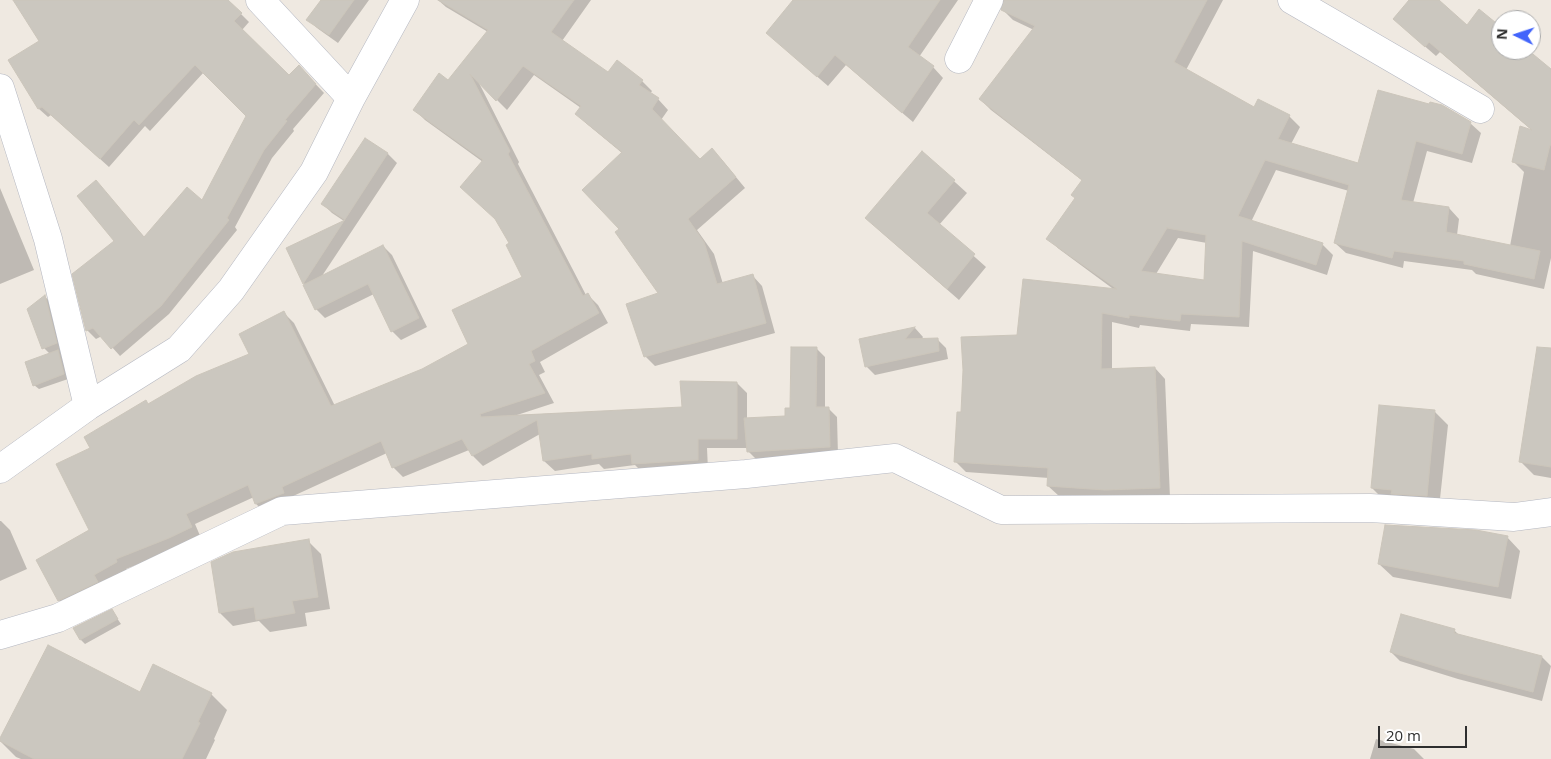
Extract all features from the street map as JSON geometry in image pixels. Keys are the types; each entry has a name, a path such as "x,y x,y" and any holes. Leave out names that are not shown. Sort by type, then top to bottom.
{"street":[{"path":"260,0 351,98"},
{"path":"0,468 88,406 180,349 231,290 314,172 351,98 405,0"},
{"path":"959,59 989,0"},
{"path":"1292,0 1480,109"},
{"path":"0,88 48,239 88,406"},
{"path":"0,635 58,618 282,511 736,475 894,458 1001,510 1370,508 1514,516 1551,512"}],"building":[{"path":"13,0 228,0 242,13 234,21 289,75 299,65 316,84 285,120 287,121 264,150 227,218 229,220 161,306 111,349 93,328 86,331 72,274 114,241 77,196 96,180 144,237 187,187 202,200 246,116 195,65 139,125 134,120 100,159 42,107 38,109 8,60 39,41"},
{"path":"321,0 354,0 329,35 306,20"},
{"path":"438,0 574,0 551,32 608,72 617,60 643,80 639,85 659,98 652,109 700,159 712,148 736,177 688,219 704,242 717,284 753,274 766,323 644,357 626,304 658,293 615,232 619,229 582,190 622,152 575,114 581,106 523,66 496,101 470,74 510,151 508,154 583,296 588,293 599,313 531,351 535,361 529,364 545,393 480,414 481,417 682,407 680,381 737,382 737,439 698,439 698,460 632,464 631,454 592,459 592,454 543,461 537,420 472,456 462,439 392,468 381,441 282,487 284,493 255,504 248,485 186,514 192,527 116,559 117,562 94,575 98,582 58,601 36,560 89,530 56,464 90,448 84,437 146,400 148,404 196,376 249,354 239,334 284,311 331,406 422,369 468,344 452,310 522,277 506,245 509,243 495,219 460,187 483,160 413,110 439,73 448,80 488,30"},
{"path":"793,0 940,0 908,47 934,66 902,113 835,55 817,77 766,33"},
{"path":"1004,0 1207,0 1174,62 1254,107 1258,99 1290,115 1278,139 1358,163 1378,90 1429,104 1430,102 1442,105 1471,122 1462,154 1416,141 1401,200 1449,207 1446,232 1540,251 1534,279 1464,264 1464,261 1394,251 1392,258 1334,243 1349,185 1265,160 1238,216 1323,243 1316,265 1242,241 1239,317 1181,314 1180,321 1129,315 1129,318 1102,313 1101,369 1155,367 1160,488 1105,490 1047,486 1048,468 954,462 957,412 961,412 963,370 961,337 1017,335 1023,279 1117,289 1046,239 1075,198 1071,195 1082,180 979,99 1035,26 1001,10","holes":["1167,228 1206,235 1204,280 1141,271"]},
{"path":"1409,0 1439,0 1467,25 1479,9 1491,19 1491,60 1540,60 1551,69 1551,145 1544,170 1512,162 1520,126 1532,130 1429,42 1425,47 1393,19"},
{"path":"365,138 388,153 345,220 321,204"},
{"path":"922,151 955,180 927,213 975,254 947,289 865,218"},
{"path":"344,220 303,284 286,248"},
{"path":"383,245 419,318 391,332 368,284 315,310 303,285"},
{"path":"45,295 57,343 42,349 27,309"},
{"path":"915,327 905,339 938,338 939,351 865,367 859,339"},
{"path":"791,347 817,347 816,407 829,407 830,447 747,452 744,418 785,416 785,408 790,408"},
{"path":"1537,347 1551,348 1551,467 1519,462"},
{"path":"58,350 64,374 33,386 25,362"},
{"path":"1379,405 1435,410 1427,496 1391,494 1392,490 1371,488"},
{"path":"1385,525 1476,530 1508,536 1498,587 1378,564"},
{"path":"309,539 318,597 292,601 295,613 256,620 254,607 219,613 211,562 233,552"},
{"path":"112,609 118,619 80,640 73,628"},
{"path":"1401,614 1455,629 1454,633 1542,656 1533,692 1448,670 1390,652"},
{"path":"48,645 140,692 153,664 212,693 182,759 34,759 0,741"}]}
